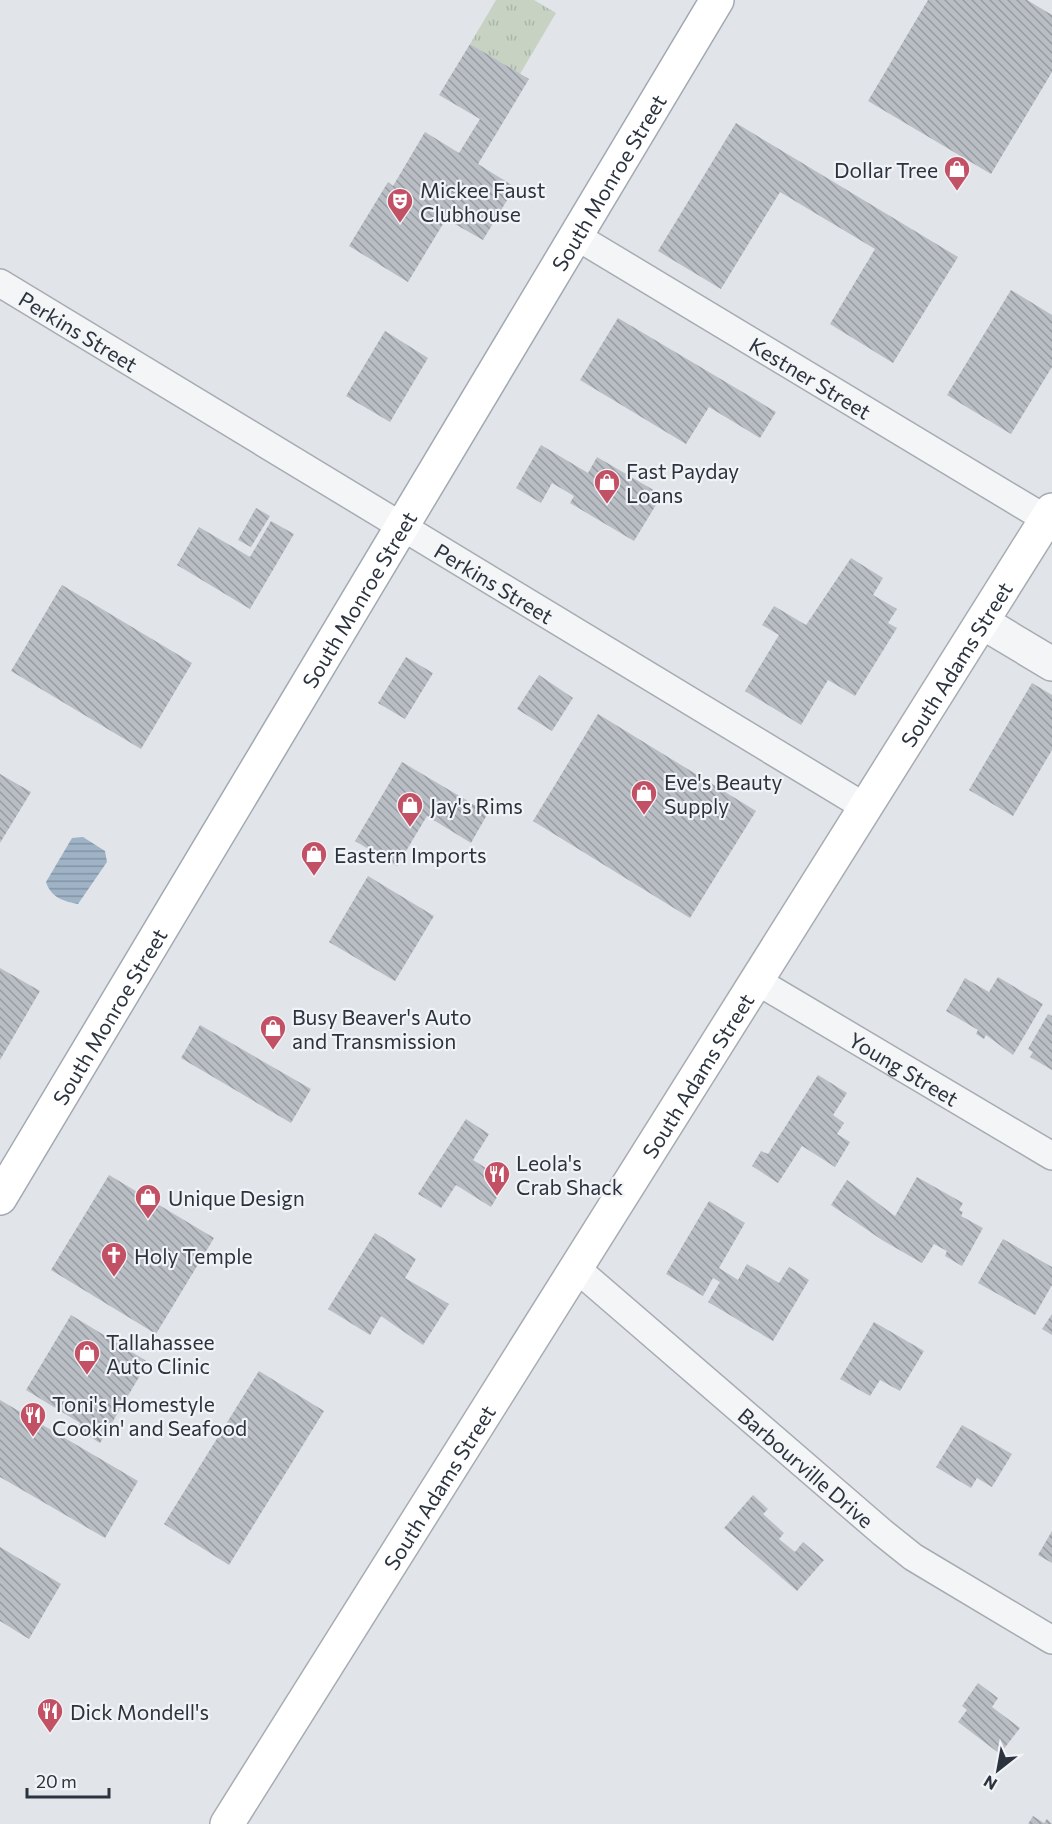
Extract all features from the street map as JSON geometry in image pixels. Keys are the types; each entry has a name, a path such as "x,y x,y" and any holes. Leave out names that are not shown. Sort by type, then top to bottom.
{"main road":[{"name":"South Monroe Street","path":"0,1198 717,0"},
{"name":"South Adams Street","path":"227,1824 578,1269 1049,514"}],"street":[{"name":"Kestner Street","path":"576,236 1049,514"},
{"name":"Perkins Street","path":"0,283 865,807"},
{"path":"982,622 1052,664"},
{"name":"Young Street","path":"756,981 1052,1156"},
{"name":"Barbourville Drive","path":"578,1269 883,1533 923,1563 1052,1640"}],"green space":[{"path":"496,0 534,0 556,13 520,74 470,44"}],"water":[{"path":"83,837 105,851 107,862 78,904 58,897 46,882 72,838"}],"building":[{"path":"928,0 1027,0 1052,15 1052,72 991,174 868,101"},
{"path":"470,44 529,79 478,164 515,187 483,240 446,219 408,282 349,246 388,182 393,186 425,132 459,153 480,119 439,95"},
{"path":"736,123 958,257 893,363 830,324 875,249 780,192 721,289 658,251"},
{"path":"1011,290 1052,315 1052,367 1011,434 947,395"},
{"path":"618,318 776,412 760,438 709,407 686,444 580,380"},
{"path":"385,331 428,358 390,422 346,396"},
{"path":"541,445 588,473 597,457 662,495 634,541 570,503 574,496 552,483 541,503 516,488"},
{"path":"256,508 270,516 251,547 238,540"},
{"path":"271,521 294,534 250,609 177,565 199,527 250,557"},
{"path":"851,558 883,578 873,595 897,609 888,623 897,628 855,696 828,680 801,725 745,691 779,635 762,625 774,606 806,625"},
{"path":"62,585 192,663 141,749 11,671"},
{"path":"406,657 433,673 405,719 378,703"},
{"path":"539,675 573,698 552,731 517,709"},
{"path":"1032,683 1052,695 1052,750 1013,816 969,790"},
{"name":"Eve's Beauty Supply","path":"598,714 756,811 690,918 533,821"},
{"path":"402,762 488,813 471,843 427,816 397,866 355,841"},
{"path":"0,774 31,792 0,843"},
{"path":"368,876 434,916 395,981 329,942"},
{"path":"0,968 40,991 0,1060"},
{"path":"998,977 1043,1004 1013,1055 986,1035 984,1039 976,1034 978,1030 946,1011 965,978 989,992"},
{"path":"1048,1014 1052,1016 1052,1070 1030,1057 1033,1052 1028,1049"},
{"path":"200,1025 311,1089 291,1123 181,1058"},
{"path":"818,1075 847,1093 833,1115 844,1123 837,1134 850,1142 835,1167 802,1146 778,1183 752,1166 761,1151 768,1154"},
{"path":"466,1119 489,1134 473,1160 507,1181 491,1207 456,1185 441,1208 418,1194"},
{"path":"109,1175 214,1238 156,1334 51,1270"},
{"path":"917,1177 963,1203 959,1210 963,1212 961,1216 983,1228 962,1266 945,1256 947,1251 934,1244 922,1263 882,1240 831,1205 847,1180 895,1216"},
{"path":"709,1201 745,1223 719,1268 738,1280 747,1264 779,1283 789,1267 809,1280 773,1341 708,1302 720,1282 713,1278 703,1296 666,1274"},
{"path":"375,1233 416,1259 405,1278 449,1304 423,1345 381,1316 370,1335 328,1309"},
{"path":"1003,1239 1052,1267 1052,1285 1035,1315 978,1283"},
{"path":"1052,1314 1052,1335 1042,1329"},
{"name":"Tallahassee Auto Clinic","path":"71,1315 148,1362 100,1443 77,1429 80,1423 26,1390"},
{"path":"874,1322 924,1351 900,1391 880,1380 870,1396 840,1379"},
{"path":"259,1371 324,1411 229,1565 164,1524"},
{"name":"Toni's Homestyle Cookin' and Seafood","path":"0,1400 138,1481 105,1538 0,1477"},
{"path":"962,1425 1012,1454 992,1487 977,1478 971,1488 936,1467"},
{"path":"753,1495 768,1509 763,1514 784,1533 779,1539 795,1552 803,1542 824,1560 797,1591 724,1528"},
{"path":"1052,1531 1052,1563 1038,1555"},
{"path":"0,1547 61,1584 29,1639 0,1621"},
{"path":"978,1683 998,1698 992,1707 1020,1728 1000,1754 958,1722 967,1710 962,1706"},
{"path":"1033,1816 1044,1823 1047,1819 1052,1824 1028,1824"}],"place":[{"name":"Dollar Tree","path":"957,192"},
{"name":"Mickee Faust Clubhouse","path":"400,224"},
{"name":"Fast Payday Loans","path":"607,505"},
{"name":"Eve's Beauty Supply","path":"644,816"},
{"name":"Jay's Rims","path":"410,828"},
{"name":"Eastern Imports","path":"314,877"},
{"name":"Busy Beaver's Auto and Transmission","path":"273,1051"},
{"name":"Leola's Crab Shack","path":"497,1197"},
{"name":"Unique Design","path":"148,1220"},
{"name":"Holy Temple","path":"114,1278"},
{"name":"Tallahassee Auto Clinic","path":"87,1376"},
{"name":"Toni's Homestyle Cookin' and Seafood","path":"33,1438"},
{"name":"Dick Mondell's","path":"50,1734"}]}
